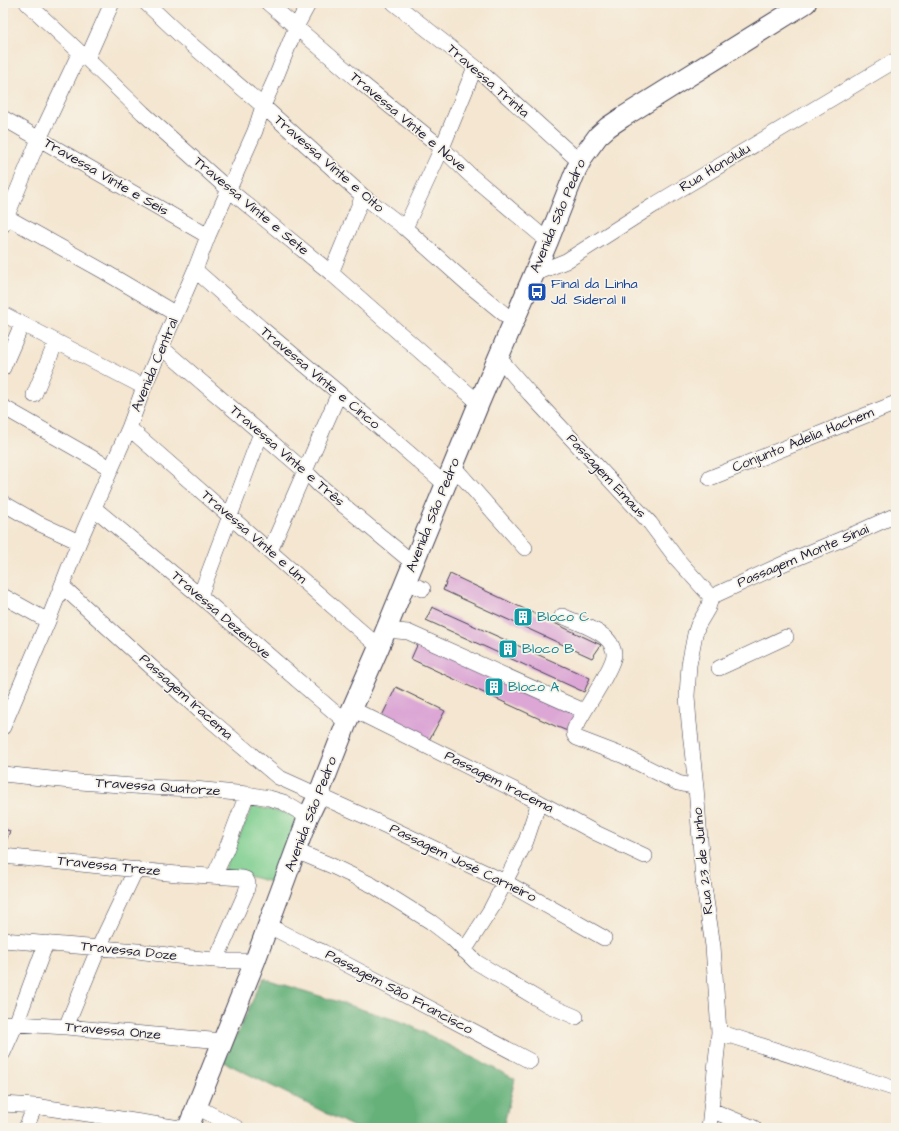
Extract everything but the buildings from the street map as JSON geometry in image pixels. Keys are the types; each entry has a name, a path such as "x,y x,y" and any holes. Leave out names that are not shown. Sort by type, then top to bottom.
{"main road":[{"name":"Avenida São Pedro","path":"188,1128 255,961 308,817 383,638 414,585 413,563 580,162 591,144 598,136 618,120 806,3"}],"street":[{"name":"Travessa Vinte e Sete","path":"27,3 143,113 229,190 331,273 479,403"},
{"path":"112,3 39,139 4,219 105,272 176,314"},
{"name":"Travessa Vinte e Oito","path":"146,3 363,196 405,228 469,285 514,322"},
{"name":"Travessa Vinte e Nove","path":"268,3 360,82 442,148 469,174 548,240"},
{"name":"Avenida Central","path":"3,727 9,695 48,621 78,542 129,428 144,387 162,348 208,236 255,131 263,106 276,78 296,27 309,3"},
{"name":"Travessa Trinta","path":"394,3 475,67 580,162"},
{"name":"Rua Honolulu","path":"534,274 566,261 654,205 896,60"},
{"path":"405,228 442,148 475,67"},
{"name":"Travessa Vinte e Seis","path":"3,118 208,236"},
{"path":"331,273 363,196"},
{"name":"Travessa Vinte e Cinco","path":"195,270 260,328 339,393 445,484"},
{"path":"3,314 144,387"},
{"path":"3,368 22,324"},
{"path":"34,395 56,342"},
{"name":"Travessa Vinte e Três","path":"162,348 305,471 319,485 413,563"},
{"name":"Passagem Emaus","path":"499,358 535,400 650,523 677,559 711,597"},
{"path":"270,551 339,393"},
{"name":"Conjunto Adelia Hachem","path":"710,478 896,403"},
{"path":"3,407 110,468"},
{"name":"Travessa Vinte e Um","path":"129,428 270,551 383,638"},
{"path":"200,596 260,433"},
{"path":"453,466 525,548"},
{"path":"3,503 38,523 78,542"},
{"name":"Travessa Dezenove","path":"94,508 200,596 350,716"},
{"name":"Passagem Monte Sinai","path":"711,597 787,562 896,516"},
{"name":"Passagem Iracema","path":"62,586 200,711 278,777 318,796"},
{"path":"3,596 48,621"},
{"name":"Rua 23 de Junho","path":"709,1128 719,1032 713,946 703,880 696,787 688,710 689,665 695,634 700,621 708,608 711,597"},
{"path":"562,616 606,637 611,643 614,652 612,662 606,674 573,732 576,738 624,756 678,783 696,787"},
{"path":"383,638 408,632 584,711"},
{"path":"719,668 786,637"},
{"name":"Passagem Iracema","path":"350,716 539,802 596,833 645,856"},
{"name":"Travessa Quatorze","path":"3,774 80,782 247,794 283,802 308,817"},
{"path":"269,798 278,783 278,777"},
{"path":"214,876 226,850 247,794"},
{"name":"Passagem José Carneiro","path":"318,796 393,829 505,882 604,938"},
{"path":"464,951 491,909 526,841 539,802"},
{"path":"296,851 372,885 442,930 476,962 548,1005 576,1017"},
{"name":"Travessa Treze","path":"3,856 177,874 246,879 248,883 246,892 216,960"},
{"path":"66,1027 136,869"},
{"name":"Passagem São Francisco","path":"267,925 306,945 324,952 530,1061"},
{"name":"Travessa Doze","path":"3,940 100,948 186,958 255,961"},
{"path":"3,1053 9,1023 46,943"},
{"name":"Travessa Onze","path":"9,1023 222,1042"},
{"path":"719,1032 896,1089"},
{"path":"3,1104 35,1106 180,1128"},
{"path":"26,1128 35,1106"},
{"path":"197,1107 237,1128"},
{"path":"711,1110 754,1128"}],"green space":[{"path":"253,806 302,817 275,883 224,870"},
{"path":"263,978 405,1023 515,1079 503,1128 356,1128 224,1062"}],"place":[{"name":"Final da Linha Jd. Sideral II","path":"537,292"},
{"name":"Bloco C","path":"523,617"},
{"name":"Bloco B","path":"508,649"},
{"name":"Bloco A","path":"494,687"}]}
